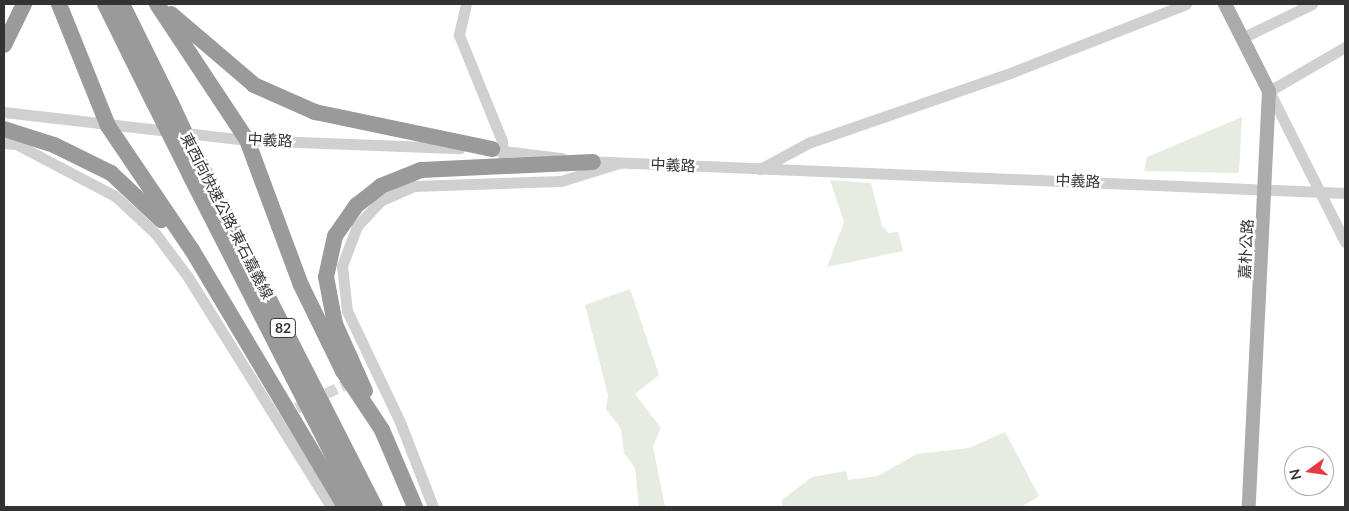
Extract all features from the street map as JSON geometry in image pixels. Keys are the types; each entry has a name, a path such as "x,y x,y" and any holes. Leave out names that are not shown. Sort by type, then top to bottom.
{"highway":[{"path":"4,45 24,4"},
{"path":"59,4 108,126 192,250 345,507"},
{"name":"東西向快速公路 東石嘉義線","path":"105,4 358,507"},
{"name":"東西向快速公路 東石嘉義線","path":"122,4 192,148 375,507"},
{"path":"157,4 247,140 301,285 343,371 382,430"},
{"path":"157,4 254,85 298,104 393,131 500,155 593,162"},
{"path":"4,129 54,145 111,173 157,215 219,298"},
{"path":"415,507 329,302 326,277 335,236 368,195 394,180 441,167 500,155"}],"main road":[{"path":"1225,4 1270,91"},
{"name":"嘉朴公路","path":"1249,507 1270,91"}],"street":[{"path":"466,4 459,35 500,155"},
{"path":"760,169 808,142 1010,73 1186,4"},
{"path":"1242,38 1312,4"},
{"path":"1345,47 1270,91 1345,242"},
{"name":"中義路","path":"4,112 108,126 247,140 500,155"},
{"path":"4,143 16,144 115,196 155,233 199,294 332,507"},
{"name":"中義路","path":"593,162 1265,188 1345,194"},
{"path":"433,507 400,422 347,311 342,266 357,226 380,201 413,186 561,181 621,162"}],"shaded area":[{"path":"1242,117 1239,173 1144,171 1147,157"},
{"path":"830,180 871,183 882,226 889,233 898,232 903,251 827,267 844,222"},
{"path":"630,289 659,375 635,394 661,428 653,446 665,507 639,507 635,468 624,453 621,429 606,409 608,395 585,305"},
{"path":"1005,432 1039,496 1021,507 782,507 782,500 812,477 846,471 848,480 878,476 917,454 969,448"}],"tunnel":[{"path":"282,415 374,370"}]}
